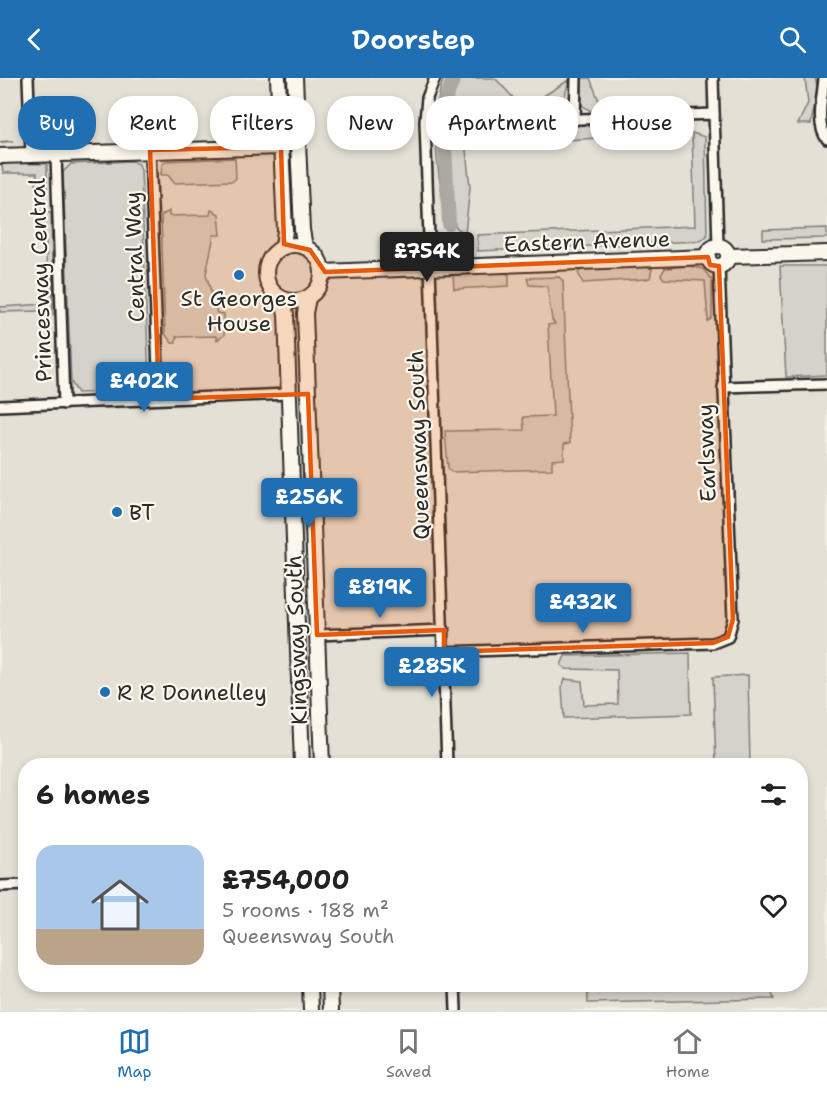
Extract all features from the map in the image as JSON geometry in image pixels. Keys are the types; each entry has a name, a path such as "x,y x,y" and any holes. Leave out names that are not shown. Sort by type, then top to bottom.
{"street":[{"path":"28,78 31,154"},
{"path":"278,78 279,96"},
{"path":"295,78 296,96"},
{"name":"Queensway South","path":"435,78 425,113 447,758"},
{"path":"576,78 576,96"},
{"path":"713,78 718,246 727,250 718,260"},
{"path":"824,78 825,94 821,120 824,136 827,139"},
{"path":"578,120 714,114"},
{"path":"0,156 150,150"},
{"name":"Central Way","path":"150,150 159,399"},
{"path":"281,150 285,230 283,247"},
{"path":"282,166 288,150"},
{"path":"298,150 302,230 305,247"},
{"name":"Princesway Central","path":"56,154 64,404"},
{"path":"283,247 305,247 319,258 323,272 319,288 308,298 296,301 282,299 271,289 266,273 270,257 283,247"},
{"name":"Eastern Avenue","path":"323,272 718,260 827,253"},
{"name":"Earlsway","path":"444,652 713,643 728,637 733,620 718,260"},
{"name":"Kingsway South","path":"308,298 305,314 322,758"},
{"name":"Kingsway South","path":"282,299 286,314 302,758"},
{"path":"723,387 827,384"},
{"path":"0,406 288,394"},
{"path":"317,635 444,630"},
{"path":"0,886 18,885"},
{"path":"310,992 311,1010"},
{"path":"330,992 331,1010"},
{"path":"455,992 456,1010"}],"highlighted area":[{"path":"281,147 284,244 310,250 325,272 708,257 710,265 719,266 733,619 728,637 713,643 444,652 444,630 317,635 308,394 159,399 150,150"}],"shaded area":[{"path":"0,78 827,78 827,1010 0,1010"},
{"path":"444,78 495,78 512,96 439,96"},
{"path":"582,78 590,78 597,96 590,96 590,110 582,105"},
{"path":"805,78 815,78 818,89 811,124 798,124 808,103"},
{"path":"569,80 565,96 544,96"},
{"path":"578,125 590,127 590,139 578,139"},
{"path":"694,134 705,137 707,236 700,241 478,251 477,235 695,226"},
{"path":"437,150 466,150 470,187 465,233 455,226 448,212 442,194"},
{"path":"235,158 236,178 233,181 174,183 168,175 161,175 162,165 166,161"},
{"path":"132,161 139,164 141,170 149,383 143,391 78,393 71,382 63,172 71,164"},
{"path":"6,163 47,164 47,187 36,185 37,173 3,173 2,165"},
{"path":"211,210 219,214 221,235 214,235 206,274 217,313 224,314 224,335 217,340 216,336 176,337 176,343 172,343 165,334 161,216 169,211 169,216 210,215"},
{"path":"39,211 51,212 53,315 43,315 41,311 0,312 0,307 47,304 46,242 37,242"},
{"path":"827,228 827,238 763,239 763,230"},
{"path":"647,266 652,269 650,278 646,279 583,283 578,273 582,269"},
{"path":"689,266 703,269 712,280 712,318 708,321 705,281 664,279 661,275 665,268"},
{"path":"780,266 827,266 827,375 786,377"},
{"path":"504,272 509,275 509,286 454,289 453,274"},
{"path":"559,277 563,281 570,443 564,444 564,459 552,460 552,469 452,472 448,468 445,431 524,430 523,417 553,416 548,325 555,324 552,320 547,286 529,285 527,278"},
{"path":"690,653 691,714 564,718 562,687 565,679 582,681 584,705 618,704 617,670 566,669 561,665 565,656"},
{"path":"748,675 750,758 716,758 713,677"},
{"path":"587,992 772,992 774,999 588,1003"}],"waterway":[{"path":"449,224 443,106 454,78"},
{"path":"0,142 12,141"}],"place":[{"name":"St Georges House","path":"239,275"},
{"name":"BT","path":"117,512"},
{"name":"R R Donnelley","path":"105,692"}]}
